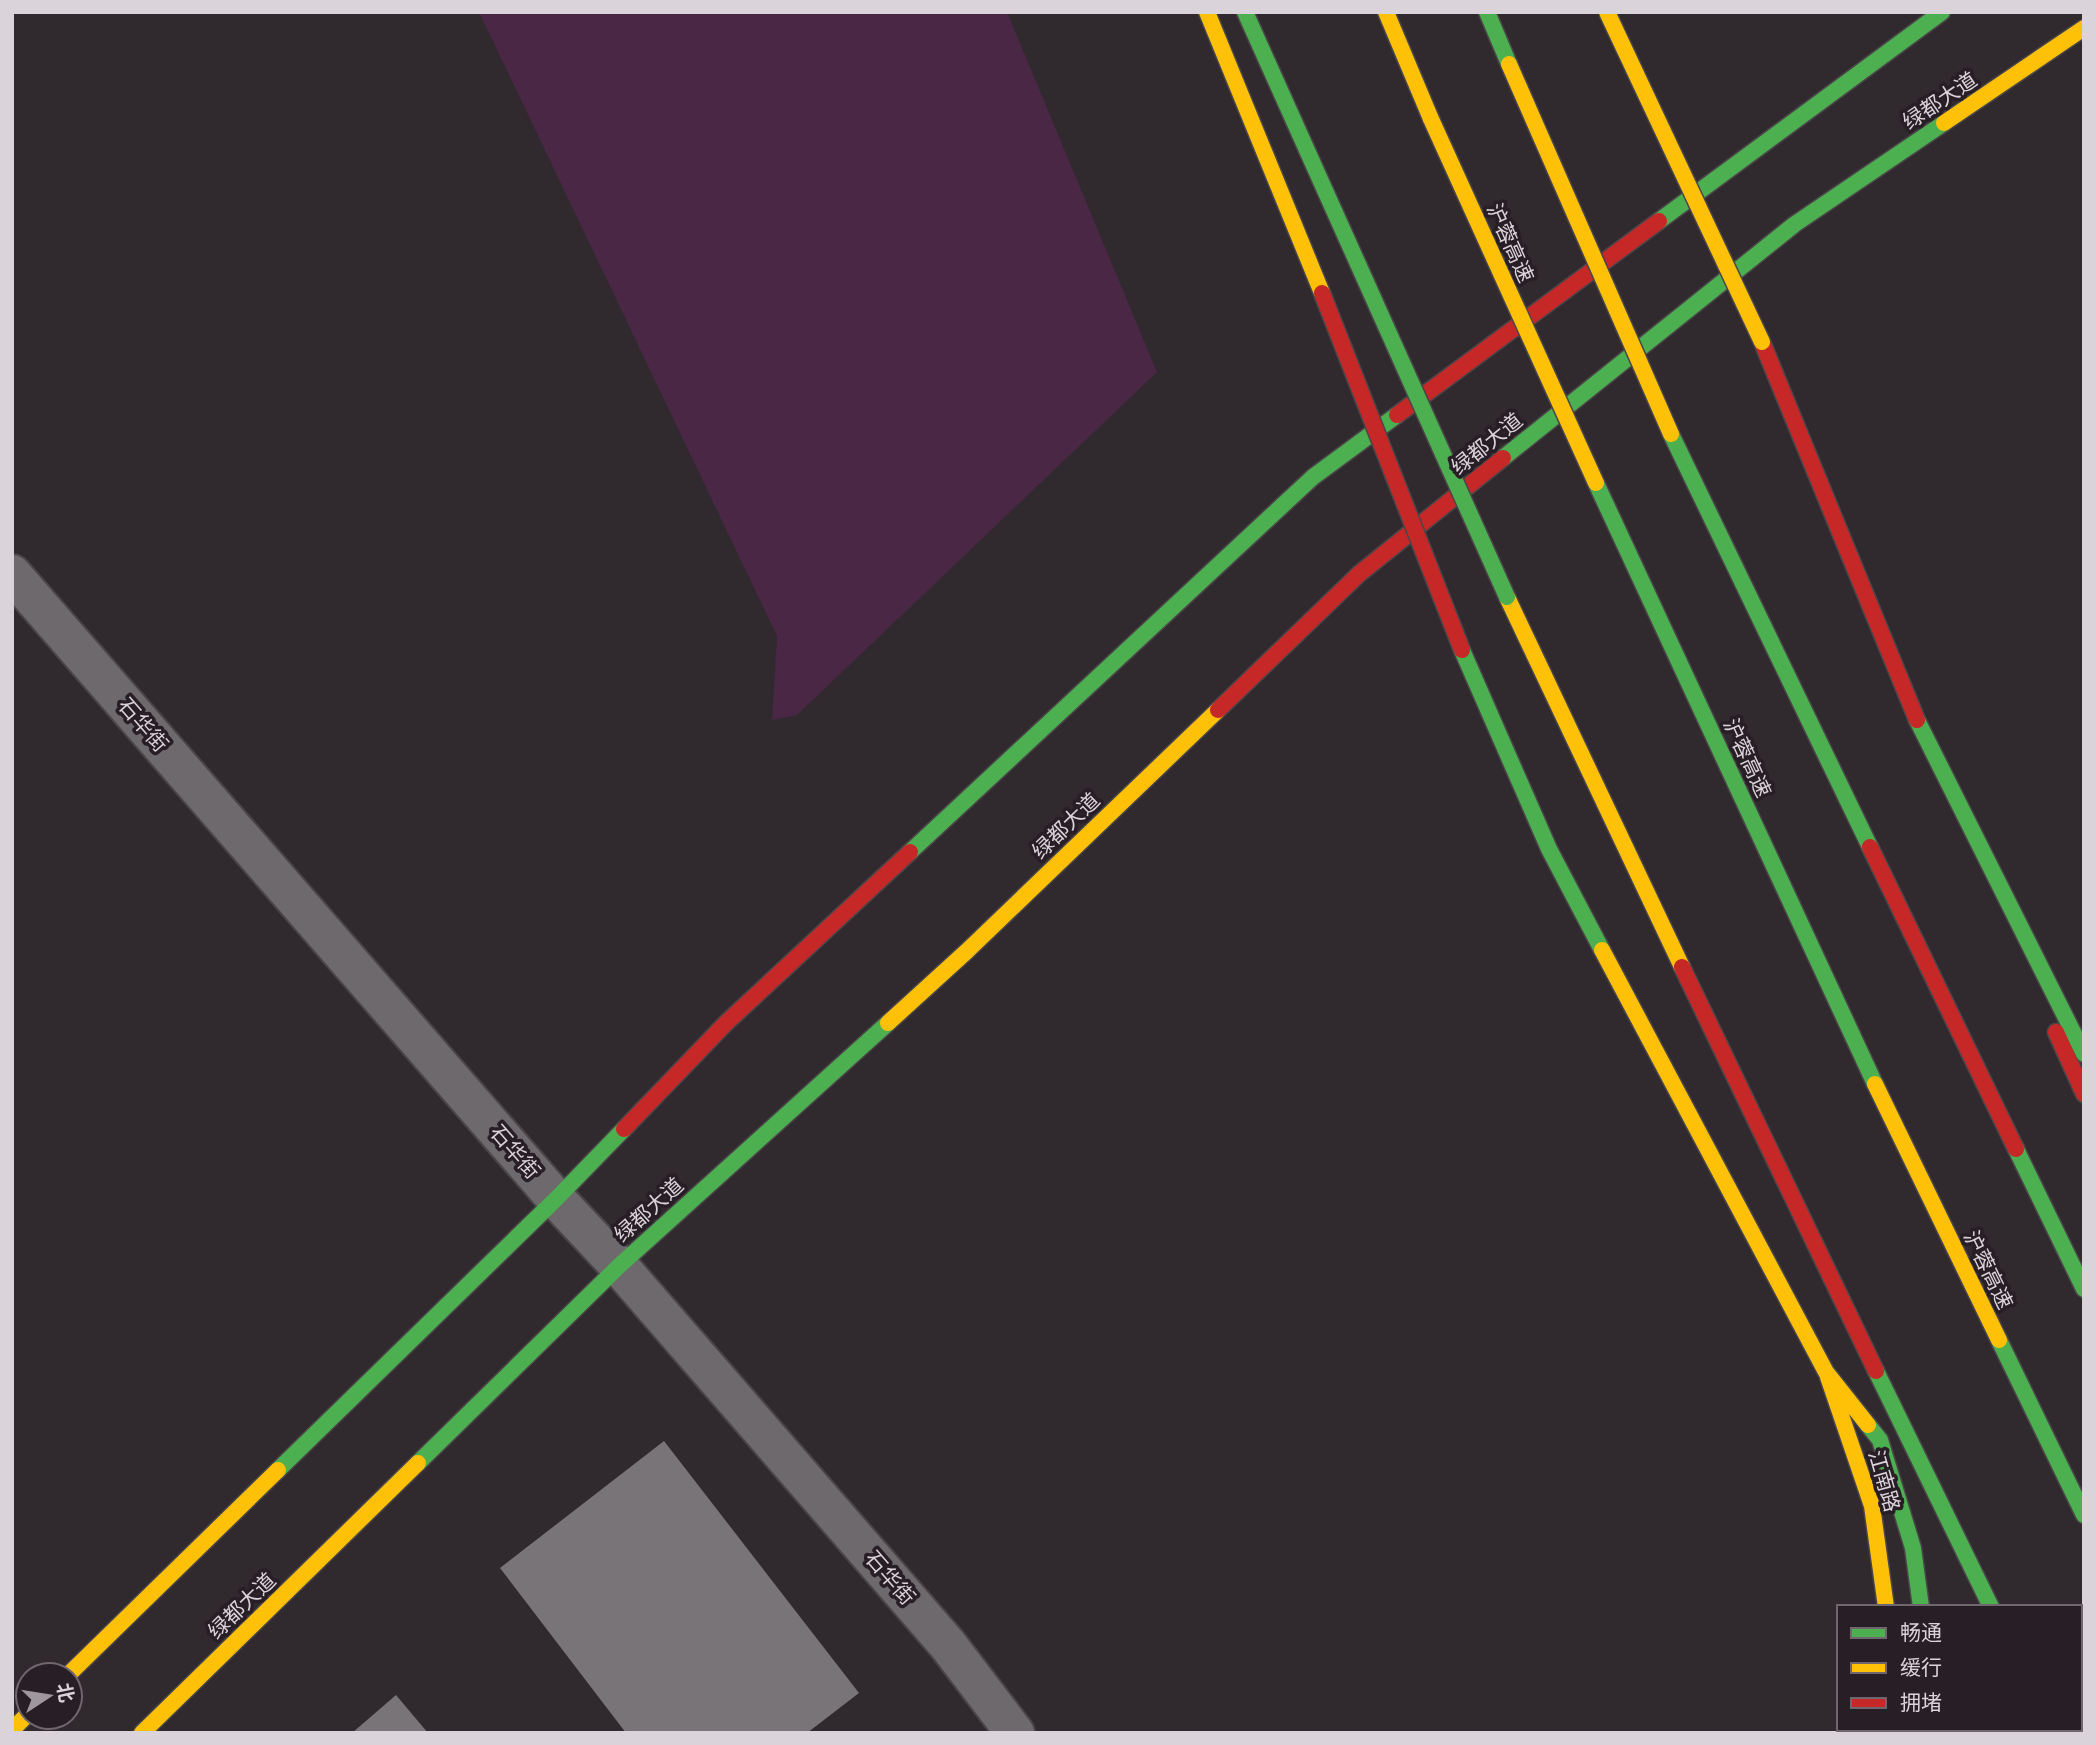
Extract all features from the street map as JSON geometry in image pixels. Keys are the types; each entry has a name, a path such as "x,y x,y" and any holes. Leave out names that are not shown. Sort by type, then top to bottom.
{"main road":[{"path":"1207,12 1322,293 1462,650 1549,849 1826,1372 1880,1440 1913,1548 1921,1605"},
{"path":"1245,12 1507,597 1780,1175 1990,1605"},
{"name":"沪蓉高速","path":"1385,12 1431,120 1596,483 1888,1112 2084,1515"},
{"path":"1487,12 1671,434 2084,1289"},
{"path":"1607,12 1762,342 1918,722 2084,1094"},
{"path":"82,1661 556,1199 726,1023 1313,477 1942,12"},
{"name":"绿都大道","path":"142,1733 619,1266 967,951 1359,573 1795,224 2084,28"},
{"path":"1918,722 2084,1054"},
{"name":"江南路","path":"1826,1372 1872,1506 1886,1605"}],"street":[{"name":"石华街","path":"12,574 948,1645 1015,1733"}],"shaded area":[{"path":"479,12 1007,12 1157,372 797,715 772,720 777,636"}],"building":[{"path":"664,1441 859,1693 807,1733 626,1733 500,1568"},
{"path":"396,1695 428,1733 352,1733"}],"traffic: fast":[{"path":"1245,12 1358,264"},
{"path":"1487,12 1509,64"},
{"path":"1659,221 1942,12"},
{"path":"1503,458 1795,224 1944,123"},
{"path":"1358,264 1507,597"},
{"path":"910,852 1313,477 1397,415"},
{"path":"1671,434 1870,847"},
{"path":"1596,483 1875,1084"},
{"path":"1462,650 1549,849 1602,950"},
{"path":"1917,720 2084,1054"},
{"path":"418,1463 619,1266 888,1023"},
{"path":"278,1470 556,1199 624,1129"},
{"path":"2016,1149 2084,1289"},
{"path":"1999,1340 2084,1515"},
{"path":"1876,1371 1990,1605"},
{"path":"1868,1425 1880,1440 1913,1548 1921,1605"}],"traffic: slow":[{"path":"1207,12 1322,293"},
{"path":"1386,12 1431,119"},
{"path":"1607,12 1762,342"},
{"path":"1944,123 2084,28"},
{"path":"1509,64 1671,434"},
{"path":"1431,119 1596,483"},
{"path":"1507,597 1682,967"},
{"path":"888,1023 967,951 1218,710"},
{"path":"1602,950 1826,1372 1868,1425"},
{"path":"1875,1084 1999,1340"},
{"path":"1828,1377 1872,1506 1886,1605"},
{"path":"142,1733 418,1463"},
{"path":"82,1661 278,1470"}],"traffic: jam":[{"path":"1397,415 1659,221"},
{"path":"1322,293 1462,650"},
{"path":"1762,342 1917,720"},
{"path":"1218,710 1359,574 1503,458"},
{"path":"1870,847 2016,1149"},
{"path":"624,1129 726,1023 910,852"},
{"path":"1682,967 1876,1371"},
{"path":"2056,1032 2084,1094"}]}
